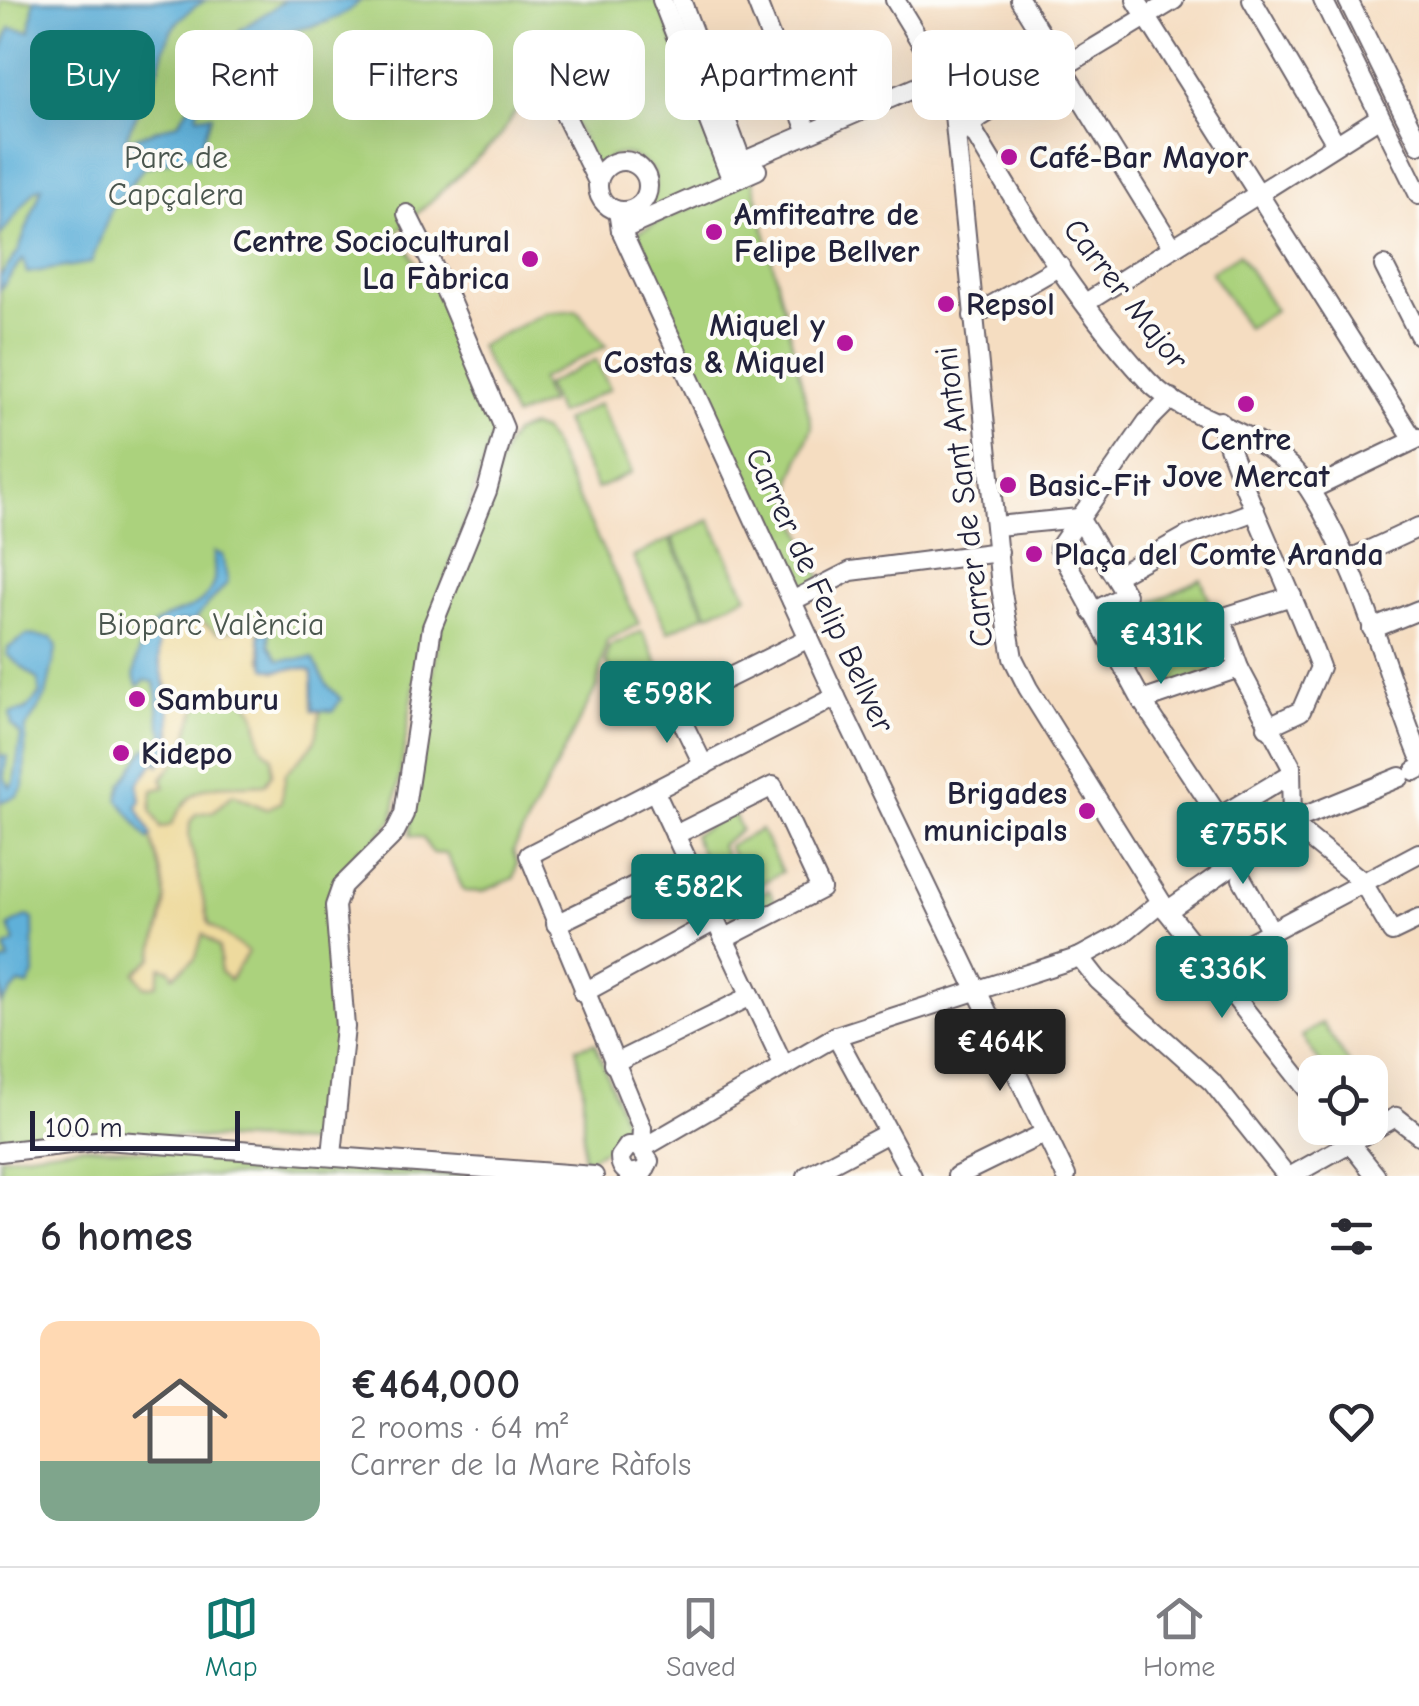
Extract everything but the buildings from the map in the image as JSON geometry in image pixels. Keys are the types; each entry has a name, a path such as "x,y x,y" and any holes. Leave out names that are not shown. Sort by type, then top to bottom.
{"street":[{"path":"662,0 732,181"},
{"path":"681,0 750,166"},
{"path":"756,0 808,133"},
{"name":"Carrer Major","path":"895,0 914,30"},
{"path":"1020,0 1038,30"},
{"path":"1136,0 1256,195 1416,439 1310,490"},
{"path":"1075,61 1174,0"},
{"path":"1252,0 1336,144"},
{"path":"1322,0 1419,195"},
{"path":"1348,0 1419,144"},
{"path":"620,221 732,181 750,166 808,133 912,89"},
{"path":"1075,90 1173,248"},
{"path":"1086,302 1380,117"},
{"path":"568,120 598,182 603,202 620,221"},
{"name":"Carrer de Sant Antoni","path":"955,120 998,552 1013,658 1164,907 1298,1077"},
{"name":"Carrer Major","path":"968,120 1060,266 1149,382 1170,398 1220,420 1290,464 1310,490 1372,630 1414,758"},
{"path":"958,147 971,124 978,120"},
{"path":"598,182 614,162 628,161 643,170 648,183 645,200 620,221"},
{"path":"332,1155 345,1028 335,906 342,886 394,834 404,814 432,627 487,491 504,428 449,298 406,214"},
{"name":"Carrer de Felip Bellver","path":"620,221 836,697 1066,1176"},
{"path":"973,316 1060,266"},
{"path":"1384,266 1419,335"},
{"path":"1170,398 1147,422 1059,548 1142,701 1219,817"},
{"path":"1220,420 1320,667 1301,711 1267,727"},
{"path":"1116,576 1187,536 1255,511"},
{"path":"997,526 1079,518"},
{"path":"1079,518 1126,595 1092,612"},
{"path":"1344,562 1419,526"},
{"path":"792,601 852,571 998,552"},
{"path":"1292,596 1221,618 1239,668 1291,766 1294,822 1362,881 1392,932 1419,920"},
{"path":"1372,630 1419,610"},
{"path":"704,766 674,705 809,638"},
{"path":"1142,701 1239,668"},
{"path":"649,1155 642,1128 583,993 530,855 836,697"},
{"path":"0,1152 104,1140 596,1176 628,1172 624,1149 649,1155 836,1036 1080,957 1294,822 1414,758"},
{"path":"1199,829 1291,774"},
{"path":"675,835 773,786 782,803 821,889 724,939"},
{"path":"654,792 784,1066"},
{"path":"1232,952 1419,853"},
{"path":"556,924 686,860"},
{"path":"1242,880 1271,931"},
{"path":"583,993 716,921"},
{"path":"1080,957 1098,980 1212,1082 1289,1176 1348,1145"},
{"path":"614,1064 751,996"},
{"path":"836,1036 912,1176"},
{"path":"1388,1122 1396,1117 1419,1135"},
{"path":"957,1176 1045,1133"},
{"path":"807,1176 888,1134"},
{"path":"1351,1145 1376,1176"}],"green space":[{"name":"Bioparc València","path":"0,0 658,0 670,30 665,30 665,120 704,120 727,180 644,216 656,188 653,171 625,155 610,157 596,169 573,120 645,120 645,30 513,30 513,116 499,138 394,235 399,247 406,244 422,278 432,274 497,422 417,668 393,819 330,893 327,913 339,1030 327,1144 84,1132 0,1143"},
{"path":"752,177 812,427 792,478 793,511 822,580 796,593 629,236"},
{"path":"1239,254 1275,310 1247,328 1211,272"},
{"path":"577,310 606,346 540,379 549,403 514,417 479,346 545,313"},
{"path":"596,360 610,389 559,414 545,385"},
{"path":"599,404 632,472 597,489 564,421"},
{"path":"531,427 543,431 550,441 639,624 607,640 597,686 513,851 517,863 514,878 482,892 464,891 446,854 432,853 423,838 410,835 411,819 440,627 506,446 514,433"},
{"path":"710,520 747,596 708,614 672,538"},
{"path":"670,539 706,614 668,632 633,557"},
{"path":"1201,579 1235,663 1175,684 1141,608"},
{"path":"642,631 662,672 623,693 606,662 609,646"},
{"path":"733,812 741,830 721,845 731,868 713,877 693,835"},
{"path":"761,830 782,872 750,889 728,846"},
{"path":"734,874 747,898 769,890 778,907 737,925 716,883"},
{"path":"1322,1023 1344,1055 1315,1055 1302,1036"},
{"path":"595,1043 630,1136 583,1161 583,1089 576,1048"},
{"path":"81,1146 492,1176 0,1176 0,1157"}],"sand":[{"path":"196,618 218,633 258,625 262,660 275,672 302,666 313,671 313,710 320,712 316,735 310,748 286,773 281,802 266,809 233,794 214,811 196,814 190,822 189,837 209,924 248,952 230,980 220,972 219,948 203,934 195,959 173,976 171,970 161,967 157,985 145,987 135,973 153,958 165,904 156,854 137,807 141,800 138,784 172,740 167,686 156,656 158,633","holes":["220,693 238,697 255,712 260,741 272,756 272,774 265,784 199,791 189,798 171,825 161,828 151,810 153,790 165,787 162,778 181,753 197,709"]}],"water":[{"path":"34,0 206,0 173,27 155,78 155,30 30,30"},
{"path":"286,0 361,0 330,21 313,26 240,30"},
{"path":"10,28 30,31 30,120 135,120 125,141 180,120 210,120 198,154 144,167 111,210 91,263 27,273 23,259 0,290 0,277 18,252 42,187 35,190 0,236 0,54"},
{"path":"214,552 222,555 228,582 193,621 178,622 158,633 170,733 159,765 156,760 138,784 141,800 137,806 152,836 148,839 118,799 122,784 146,748 156,749 165,734 159,721 154,682 145,680 138,686 134,677 136,664 141,643 150,629 206,597 214,581"},
{"path":"269,630 269,645 279,660 313,658 327,685 341,699 333,711 313,710 312,671 266,668 259,634"},
{"path":"27,635 52,638 57,646 46,696 26,728 24,786 17,796 0,802 0,755 7,756 4,777 10,787 21,735 12,725 10,713 25,710 40,694 38,680 7,655 8,648"},
{"path":"28,916 33,919 34,975 28,986 19,984 2,1003 0,963 9,960 5,948 15,942 9,926"}],"place":[{"name":"Café-Bar Mayor","path":"1009,157"},
{"name":"Amfiteatre de Felipe Bellver","path":"714,232"},
{"name":"Centre Sociocultural La Fàbrica","path":"530,259"},
{"name":"Repsol","path":"946,304"},
{"name":"Miquel y Costas & Miquel","path":"845,343"},
{"name":"Centre Jove Mercat","path":"1246,404"},
{"name":"Basic-Fit","path":"1008,485"},
{"name":"Plaça del Comte Aranda","path":"1034,554"},
{"name":"Samburu","path":"137,699"},
{"name":"Kidepo","path":"121,753"},
{"name":"Brigades municipals","path":"1087,811"}],"park label":[{"name":"Parc de Capçalera","path":"176,176"}]}
